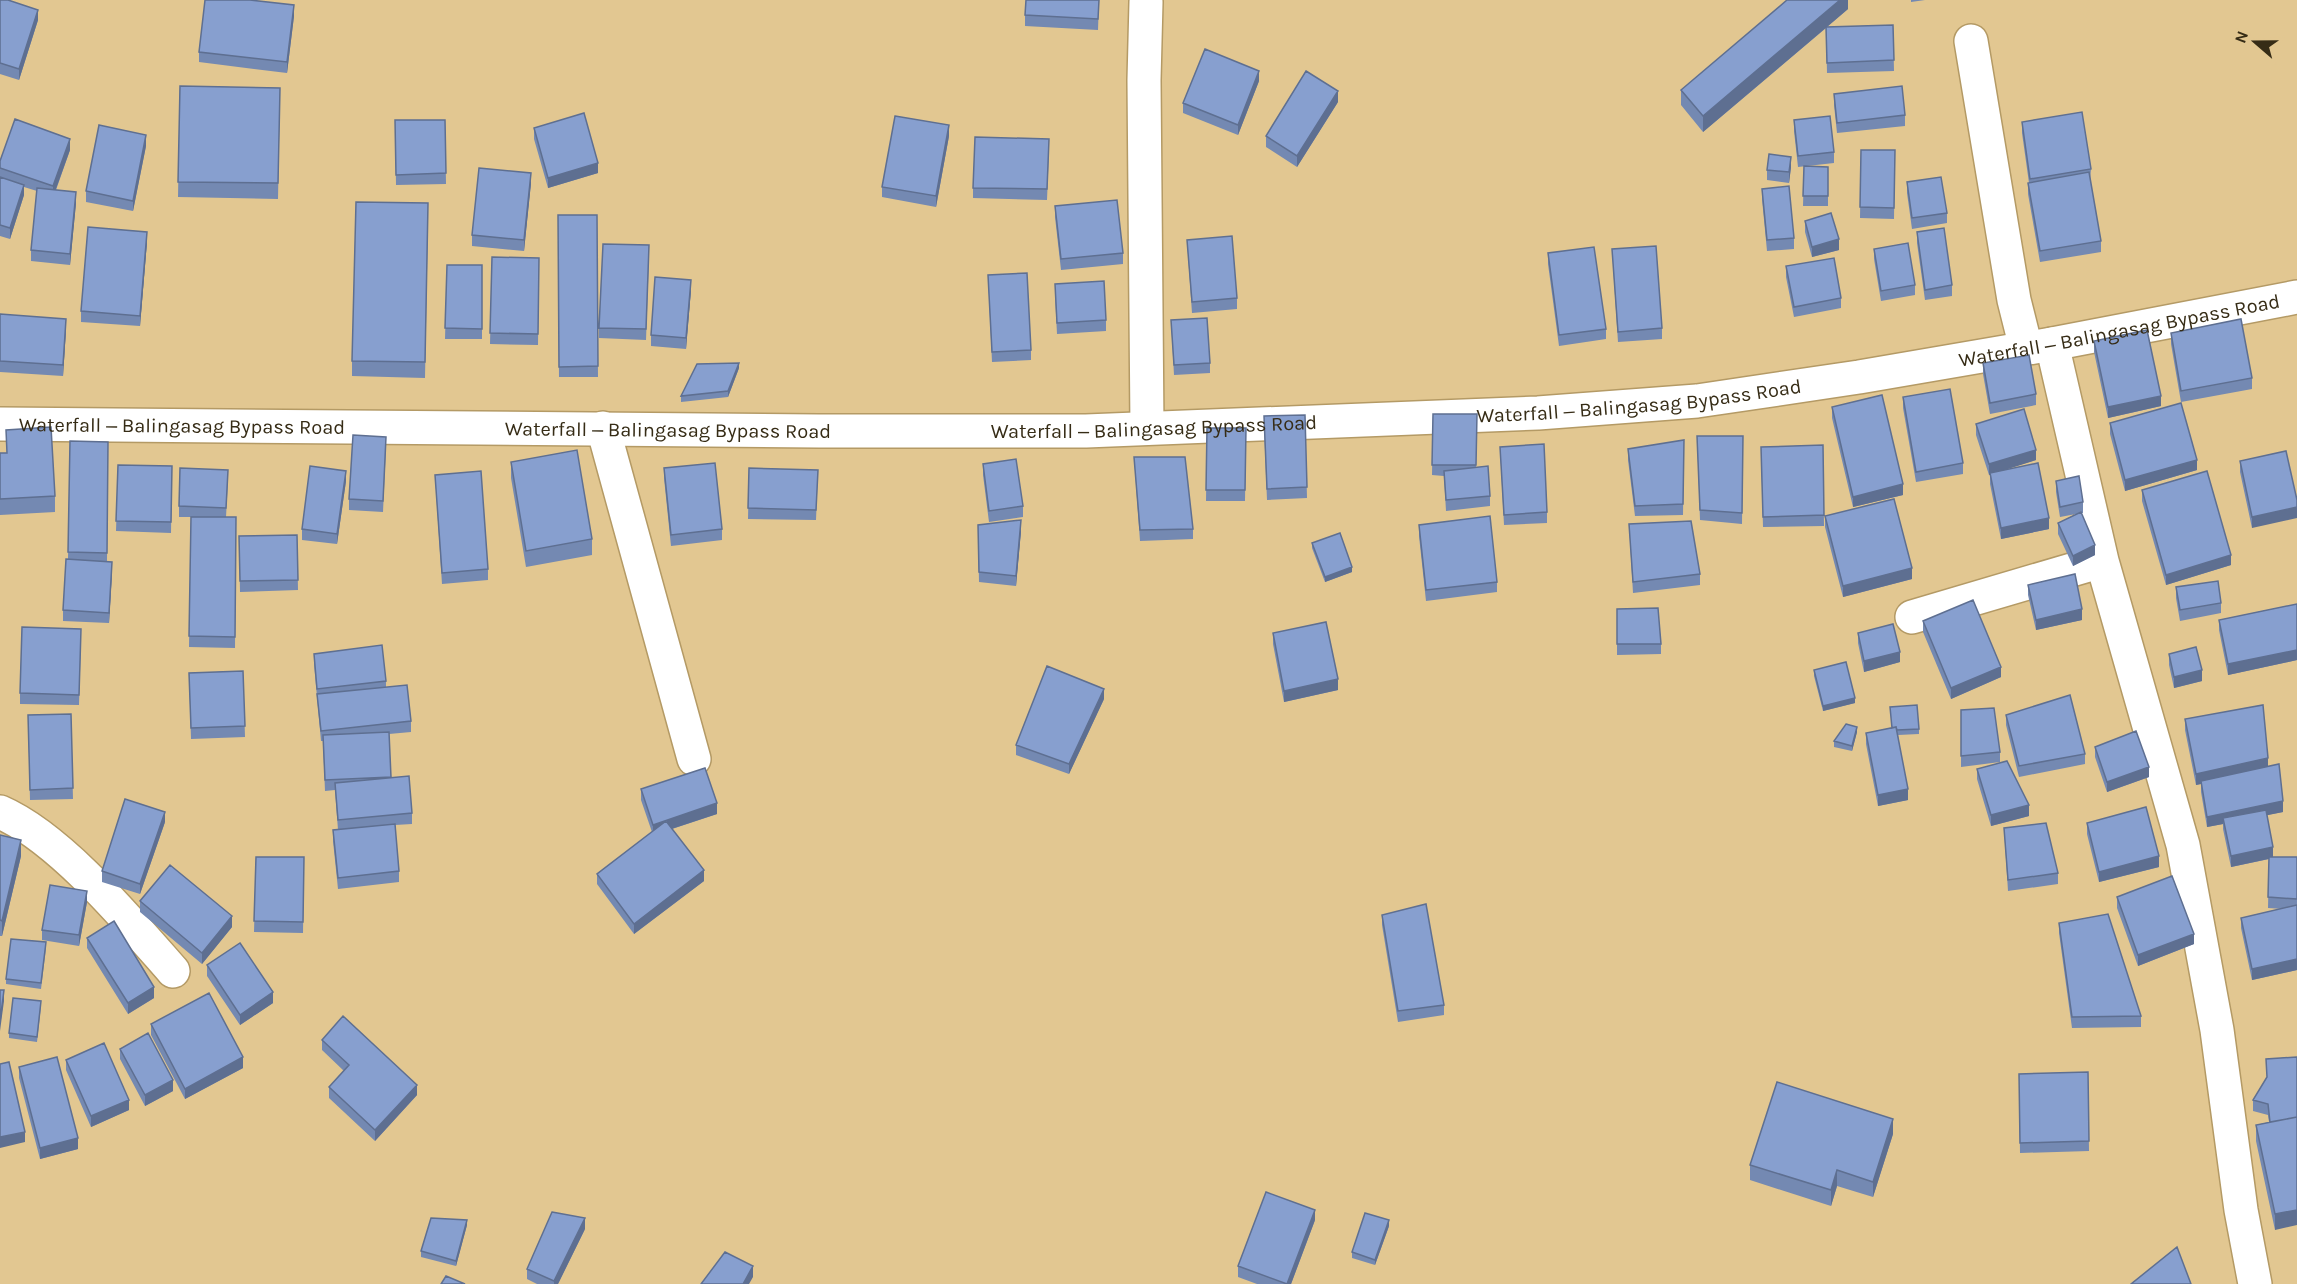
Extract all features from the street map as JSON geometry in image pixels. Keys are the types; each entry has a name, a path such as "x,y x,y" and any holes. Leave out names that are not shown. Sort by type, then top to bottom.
{"main road":[{"path":"1146,2 1144,80 1147,428"},
{"path":"1971,41 2014,300 2039,346 2183,845 2217,1030 2241,1210 2255,1284"},
{"name":"Waterfall ‒ Balingasag Bypass Road","path":"0,424 1086,431 1526,413 1697,401 1859,377 2039,346 2297,297"},
{"path":"603,428 694,759"},
{"path":"1912,617 2102,561"},
{"path":"0,812 12,817 56,850 107,899 173,971"}],"building":[{"path":"0,0 8,0 38,10 19,69 0,63"},
{"path":"205,0 250,0 294,5 287,62 199,52"},
{"path":"1026,0 1099,0 1098,19 1025,15"},
{"path":"1787,0 1840,0 1703,116 1681,90"},
{"path":"1893,25 1894,60 1827,63 1826,27"},
{"path":"1205,49 1259,71 1238,125 1183,103"},
{"path":"1306,71 1338,91 1297,156 1266,136"},
{"path":"180,86 280,88 278,183 178,182"},
{"path":"1902,86 1905,115 1837,123 1834,94"},
{"path":"2082,112 2091,169 2030,179 2022,122"},
{"path":"584,113 598,163 548,178 534,128"},
{"path":"895,116 949,125 936,196 882,187"},
{"path":"1830,116 1834,152 1798,156 1794,120"},
{"path":"15,119 70,139 53,186 0,168 0,161"},
{"path":"395,120 445,120 446,173 396,175"},
{"path":"99,125 146,135 133,201 86,191"},
{"path":"975,137 1049,139 1047,189 973,188"},
{"path":"1861,150 1895,150 1894,208 1860,207"},
{"path":"1769,154 1791,157 1789,172 1767,170"},
{"path":"1804,166 1828,167 1828,196 1803,196"},
{"path":"479,168 531,173 524,240 472,235"},
{"path":"2089,172 2101,241 2040,251 2028,183"},
{"path":"0,177 24,185 10,228 0,225"},
{"path":"1941,177 1947,213 1912,218 1907,182"},
{"path":"1789,186 1794,238 1767,240 1762,189"},
{"path":"37,188 76,192 70,254 31,250"},
{"path":"1117,200 1123,253 1061,259 1055,206"},
{"path":"356,202 428,203 425,362 352,361"},
{"path":"1831,213 1839,239 1812,247 1805,221"},
{"path":"558,215 597,215 598,366 559,367"},
{"path":"88,227 147,232 140,316 81,311"},
{"path":"1944,228 1952,285 1925,290 1917,232"},
{"path":"1232,236 1237,298 1192,302 1187,240"},
{"path":"1908,243 1915,285 1881,291 1874,249"},
{"path":"603,244 649,245 646,329 599,328"},
{"path":"1656,246 1662,328 1618,332 1612,249"},
{"path":"1594,247 1606,329 1559,335 1548,253"},
{"path":"492,257 539,258 538,334 490,333"},
{"path":"1834,258 1841,298 1794,307 1786,266"},
{"path":"447,265 482,265 482,329 445,328"},
{"path":"1027,273 1031,350 992,352 988,275"},
{"path":"655,277 691,280 686,338 651,335"},
{"path":"1104,281 1106,320 1057,323 1055,284"},
{"path":"0,314 66,319 63,365 0,361"},
{"path":"1207,318 1210,363 1174,365 1171,320"},
{"path":"2241,319 2252,378 2181,391 2171,333"},
{"path":"2147,330 2161,396 2108,407 2094,341"},
{"path":"2029,355 2036,394 1990,403 1983,363"},
{"path":"739,363 728,391 681,396 697,364"},
{"path":"1950,389 1963,463 1916,472 1903,397"},
{"path":"1882,395 1903,484 1853,497 1832,407"},
{"path":"2181,403 2197,460 2125,480 2110,423"},
{"path":"2024,409 2036,450 1989,464 1976,424"},
{"path":"1433,414 1477,414 1476,465 1432,465"},
{"path":"1305,415 1307,487 1267,489 1264,416"},
{"path":"51,427 55,496 0,499 0,453 7,453 6,430"},
{"path":"1207,428 1246,428 1245,490 1206,490"},
{"path":"353,435 386,437 383,501 349,499"},
{"path":"1697,436 1743,436 1742,513 1700,510"},
{"path":"1684,440 1683,504 1635,506 1628,449"},
{"path":"70,441 108,442 107,553 68,552"},
{"path":"1544,444 1547,512 1504,515 1500,447"},
{"path":"1823,445 1824,515 1763,517 1761,447"},
{"path":"577,450 592,539 526,551 511,462"},
{"path":"2286,451 2297,507 2252,517 2240,461"},
{"path":"1134,457 1185,457 1193,529 1140,530"},
{"path":"1016,459 1023,506 989,511 983,464"},
{"path":"715,463 722,529 671,535 664,468"},
{"path":"2038,463 2049,518 2001,528 1990,473"},
{"path":"118,465 172,466 171,522 116,521"},
{"path":"310,466 346,471 337,534 302,529"},
{"path":"1488,466 1490,496 1446,500 1444,471"},
{"path":"180,468 228,470 226,508 179,506"},
{"path":"749,468 818,470 816,510 748,508"},
{"path":"481,471 488,569 442,573 435,475"},
{"path":"2207,471 2231,555 2166,575 2142,490"},
{"path":"2079,476 2083,502 2060,507 2056,481"},
{"path":"1894,499 1912,568 1843,586 1825,516"},
{"path":"2081,512 2095,545 2073,556 2058,523"},
{"path":"1490,516 1497,582 1426,590 1419,525"},
{"path":"191,517 236,517 235,637 189,636"},
{"path":"1021,520 1016,576 979,572 978,525"},
{"path":"1691,521 1700,574 1633,582 1629,524"},
{"path":"1340,533 1352,567 1325,577 1312,543"},
{"path":"297,535 298,580 240,581 239,536"},
{"path":"66,559 112,562 109,613 63,610"},
{"path":"2075,574 2082,609 2036,620 2028,585"},
{"path":"2218,581 2221,603 2180,610 2176,587"},
{"path":"1973,600 2001,667 1951,688 1923,621"},
{"path":"2297,604 2297,650 2228,664 2219,620"},
{"path":"1658,608 1661,644 1617,644 1617,609"},
{"path":"1326,622 1338,679 1284,691 1273,633"},
{"path":"1893,624 1900,652 1864,661 1858,633"},
{"path":"22,627 81,629 79,695 20,693"},
{"path":"382,645 386,681 317,689 314,654"},
{"path":"2196,647 2202,670 2174,677 2169,654"},
{"path":"1846,662 1855,698 1823,706 1814,670"},
{"path":"1047,666 1104,689 1069,764 1016,745"},
{"path":"243,671 245,726 191,728 189,673"},
{"path":"407,685 411,721 321,731 317,694"},
{"path":"2070,695 2085,754 2019,766 2006,715"},
{"path":"1917,705 1919,729 1897,730 1896,727 1892,728 1890,707"},
{"path":"2263,705 2268,758 2196,774 2185,719"},
{"path":"1994,708 2000,752 1961,756 1961,710"},
{"path":"71,714 73,788 30,790 28,715"},
{"path":"1846,724 1857,727 1852,746 1834,741"},
{"path":"1896,727 1908,789 1878,795 1866,733"},
{"path":"2136,731 2149,767 2107,782 2095,747"},
{"path":"389,732 391,777 325,780 323,735"},
{"path":"2007,761 2029,805 1991,815 1977,769"},
{"path":"2279,764 2283,801 2207,817 2201,781"},
{"path":"705,768 717,803 653,825 641,789"},
{"path":"409,776 412,813 338,820 335,783"},
{"path":"125,799 165,812 140,884 102,871"},
{"path":"2146,807 2159,856 2099,872 2087,823"},
{"path":"2266,810 2273,847 2231,856 2223,818"},
{"path":"666,821 704,870 634,924 597,874"},
{"path":"2046,823 2058,873 2008,880 2004,828"},
{"path":"395,824 399,871 338,878 333,830"},
{"path":"0,835 21,840 2,921 0,920"},
{"path":"256,857 304,857 303,922 254,921"},
{"path":"2269,857 2297,857 2297,899 2268,897"},
{"path":"170,865 232,916 202,953 140,901"},
{"path":"2172,876 2194,934 2138,955 2117,897"},
{"path":"50,885 87,891 79,935 42,930"},
{"path":"1426,904 1444,1005 1398,1011 1382,915"},
{"path":"2297,905 2297,959 2252,969 2241,918"},
{"path":"2108,914 2141,1016 2072,1017 2059,923"},
{"path":"114,921 154,987 128,1003 87,938"},
{"path":"11,939 46,942 41,983 6,979"},
{"path":"240,943 273,992 240,1015 207,965"},
{"path":"0,990 4,990 0,1021"},
{"path":"209,993 243,1057 185,1089 151,1024"},
{"path":"13,998 41,1001 37,1037 9,1033"},
{"path":"343,1016 417,1085 375,1130 329,1087 349,1065 322,1040"},
{"path":"148,1033 173,1080 145,1095 120,1049"},
{"path":"104,1043 129,1100 91,1116 66,1060"},
{"path":"57,1057 78,1138 40,1148 19,1067"},
{"path":"2297,1057 2297,1117 2270,1122 2268,1104 2253,1100 2267,1077 2266,1059"},
{"path":"9,1062 25,1132 0,1137 0,1064"},
{"path":"2088,1072 2089,1141 2020,1143 2019,1074"},
{"path":"1777,1082 1893,1119 1873,1182 1837,1170 1831,1190 1750,1165"},
{"path":"2297,1117 2297,1210 2275,1214 2256,1125"},
{"path":"1266,1192 1315,1210 1287,1284 1238,1266"},
{"path":"552,1212 585,1218 554,1281 527,1269"},
{"path":"1365,1213 1389,1220 1375,1260 1352,1252"},
{"path":"431,1218 467,1220 456,1261 421,1251"},
{"path":"2177,1247 2191,1284 2131,1284"},
{"path":"725,1252 753,1266 743,1284 701,1284"},
{"path":"446,1276 465,1284 441,1284"}]}
